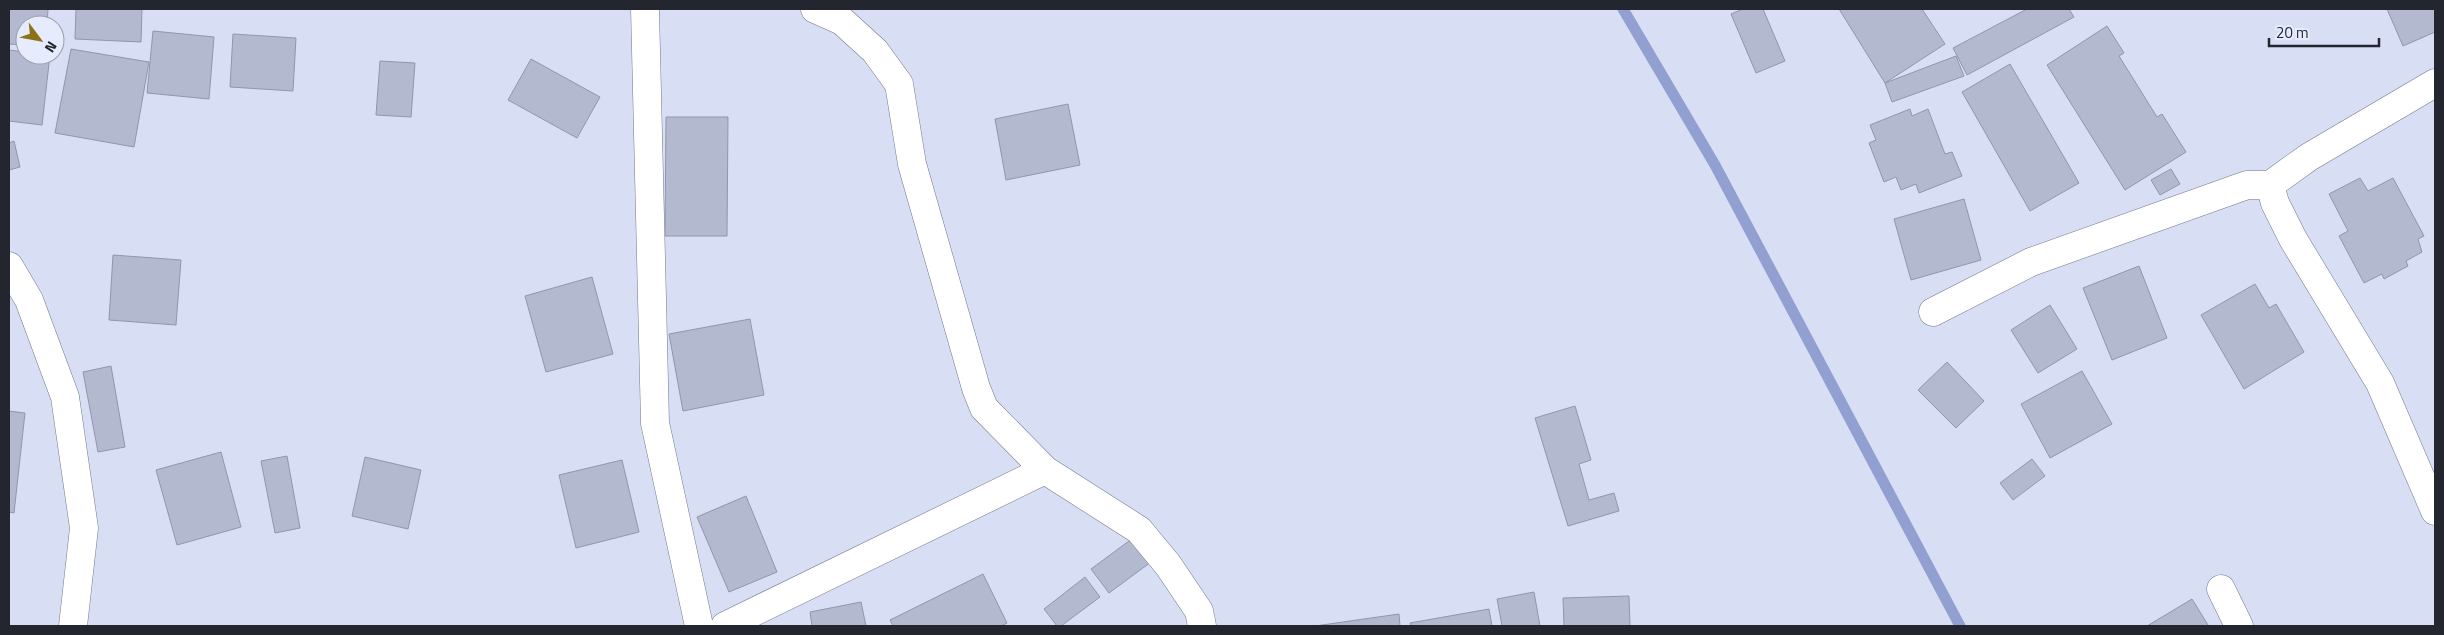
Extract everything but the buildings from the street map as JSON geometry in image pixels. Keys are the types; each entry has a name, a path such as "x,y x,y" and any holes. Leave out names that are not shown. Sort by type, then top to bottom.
{"street":[{"path":"644,9 655,423 699,626"},
{"path":"815,9 842,21 875,51 899,84 912,164 976,388 984,408 1045,470 1139,530 1168,565 1199,611 1202,626"},
{"path":"1933,312 2031,262 2247,185 2270,185 2309,158 2435,83"},
{"path":"2270,185 2275,203 2293,239 2380,383 2435,511"},
{"path":"9,266 30,300 65,397 84,528 73,626"},
{"path":"725,626 1045,470"},
{"path":"2220,589 2239,626"}],"waterway":[{"path":"1623,9 1715,165 1960,626"}]}
